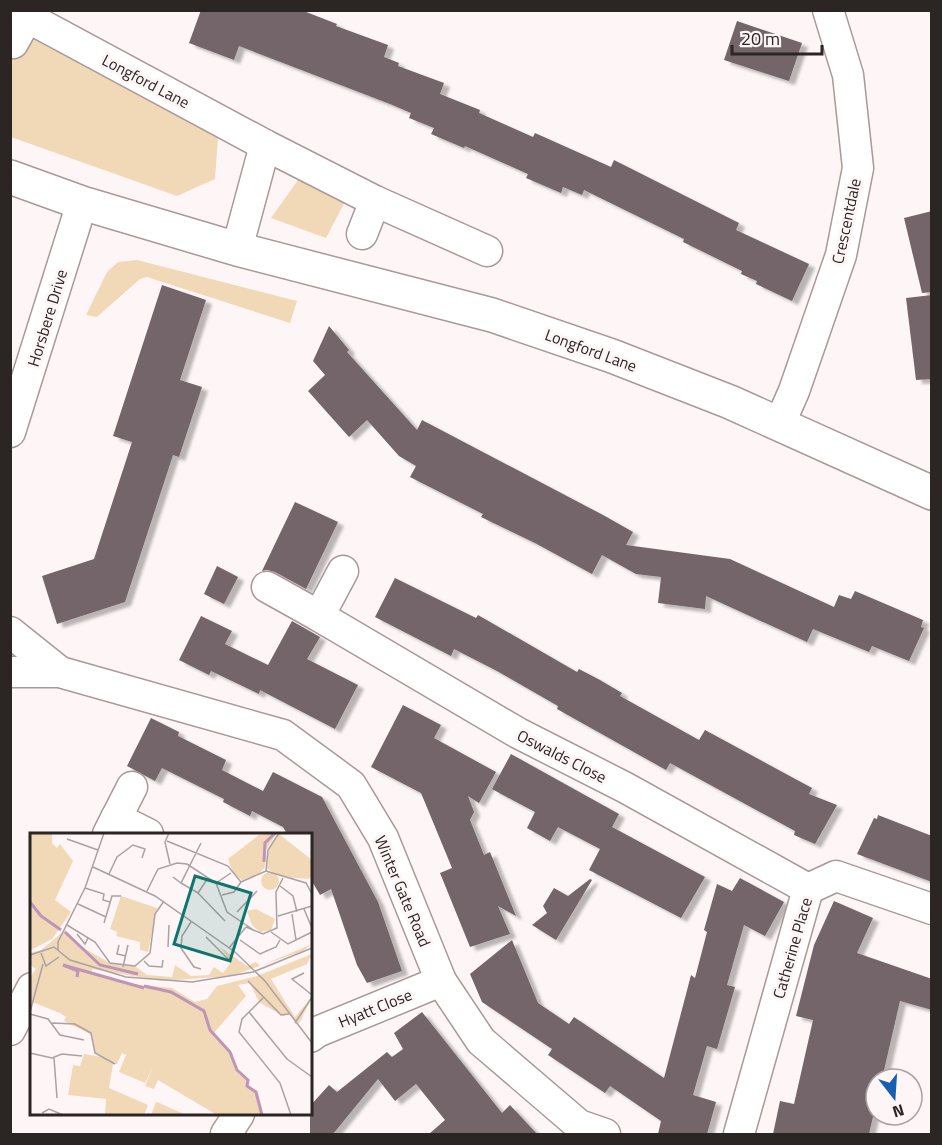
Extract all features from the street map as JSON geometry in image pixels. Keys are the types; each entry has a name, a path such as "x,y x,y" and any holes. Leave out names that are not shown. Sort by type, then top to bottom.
{"street":[{"name":"Crescentdale","path":"779,425 794,391 841,255 858,168 848,75 828,10"},
{"name":"Longford Lane","path":"18,24 375,201 487,251"},
{"path":"237,249 265,145"},
{"name":"Longford Lane","path":"10,177 82,203 237,249 492,315 612,356 730,402 932,493"},
{"path":"362,234 375,201"},
{"name":"Horsbere Drive","path":"10,432 82,203"},
{"path":"319,616 343,571"},
{"name":"Oswalds Close","path":"267,587 518,734 626,788 808,889"},
{"name":"Winter Gate Road","path":"10,632 60,672"},
{"name":"Winter Gate Road","path":"10,672 60,672 283,735 351,785 383,838 441,981 481,1041 585,1131"},
{"path":"132,787 112,826 144,833"},
{"name":"Catherine Place","path":"739,1134 808,889 836,876 932,909"},
{"name":"Hyatt Close","path":"312,1035 441,981"},
{"path":"10,1030 30,995"}],"shaded area":[{"path":"10,11 218,138 215,179 177,196 11,137"},
{"path":"301,176 347,198 326,238 271,218"},
{"path":"137,260 297,301 290,323 147,277 140,279 97,317 86,315 107,272 118,262"}],"building":[{"path":"201,10 301,10 388,45 384,57 399,63 398,66 444,83 440,94 480,110 479,113 533,137 535,133 611,167 614,160 739,223 736,230 809,264 792,301 756,284 757,281 741,274 742,271 683,242 684,239 584,190 582,195 563,187 561,193 526,178 528,174 465,146 464,148 431,134 434,128 409,118 411,113 390,104 239,46 234,60 189,43"},
{"path":"737,21 802,43 789,81 724,60"},
{"path":"932,211 932,292 922,293 904,218"},
{"path":"162,285 206,300 180,380 202,387 179,457 173,455 125,602 57,624 42,576 94,559 132,442 113,436"},
{"path":"932,295 932,379 916,380 906,298"},
{"path":"329,326 349,350 347,352 417,430 422,420 603,515 633,532 626,545 730,559 834,607 839,595 851,599 855,591 923,620 921,627 924,628 909,661 872,646 869,652 813,629 807,642 706,596 705,609 658,603 661,577 636,574 602,555 592,574 481,517 483,514 410,477 416,466 399,456 367,420 349,437 308,391 325,375 313,361"},
{"path":"295,502 338,522 306,589 275,572 262,571"},
{"path":"217,566 238,577 224,604 204,594"},
{"path":"395,578 476,618 478,615 577,672 579,669 600,680 622,693 620,696 699,740 705,730 812,788 809,794 837,805 815,844 794,835 795,831 670,763 666,770 557,709 558,706 497,671 454,649 451,656 375,617"},
{"path":"201,616 232,631 225,644 268,665 292,621 320,637 307,659 358,685 335,729 260,690 259,694 211,671 209,675 179,660"},
{"path":"403,705 441,725 434,738 496,772 479,803 468,796 474,812 470,820 484,855 490,852 516,916 498,906 510,934 470,947 440,873 452,868 421,793 371,767"},
{"path":"151,718 179,732 178,736 226,760 222,770 263,791 273,772 322,797 378,902 402,971 367,983 357,965 331,889 320,895 312,881 312,833 286,833 283,827 252,811 250,816 223,802 224,799 162,768 155,781 127,766"},
{"path":"511,754 619,814 612,827 705,877 681,918 589,870 600,849 558,827 550,841 527,828 535,812 492,789"},
{"path":"878,815 932,836 932,882 857,854 874,818 877,819"},
{"path":"740,878 784,902 765,936 744,925 727,985 735,987 717,1049 707,1046 693,1095 716,1102 707,1134 658,1134 661,1121 610,1086 605,1093 548,1055 552,1049 482,1002 470,974 512,940 538,1003 569,1024 574,1017 664,1078 691,975 695,978 707,932 704,930 717,884 732,891"},
{"path":"590,879 592,880 556,940 532,925 547,913 543,906 554,888 568,896"},
{"path":"834,901 873,918 857,953 932,979 932,1010 900,1001 885,1067 864,1067 864,1127 871,1127 869,1134 773,1134 780,1101 794,1104 813,1020 796,1016 814,945"},
{"path":"422,1012 502,1113 510,1105 537,1134 429,1134 445,1120 416,1084 395,1101 378,1079 333,1134 310,1134 312,1104 329,1085 337,1092 387,1052 392,1057 403,1049 394,1033"}]}
